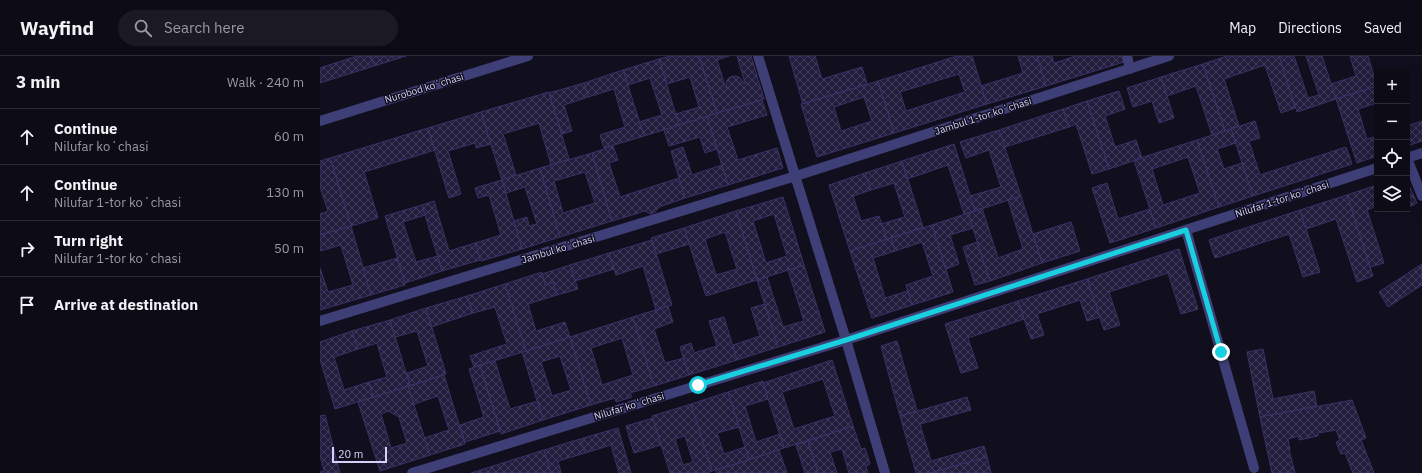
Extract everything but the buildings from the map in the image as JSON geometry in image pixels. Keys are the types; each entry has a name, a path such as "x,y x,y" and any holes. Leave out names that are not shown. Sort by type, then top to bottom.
{"street":[{"name":"Nurobod koʻchasi","path":"320,121 528,56"},
{"path":"758,56 846,340 885,473"},
{"path":"1127,56 1130,69"},
{"name":"Jambul 1-tor koʻchasi","path":"796,176 1169,56"},
{"path":"1410,157 1422,153"},
{"path":"1410,166 1422,196"},
{"name":"Nilufar 1-tor koʻchasi","path":"846,340 1374,169"},
{"name":"Jambul koʻchasi","path":"320,321 796,176"},
{"path":"1186,230 1254,468"},
{"name":"Nilufar koʻchasi","path":"412,473 846,340"}],"route":[{"path":"698,385 846,340 1186,230 1221,352"}]}
